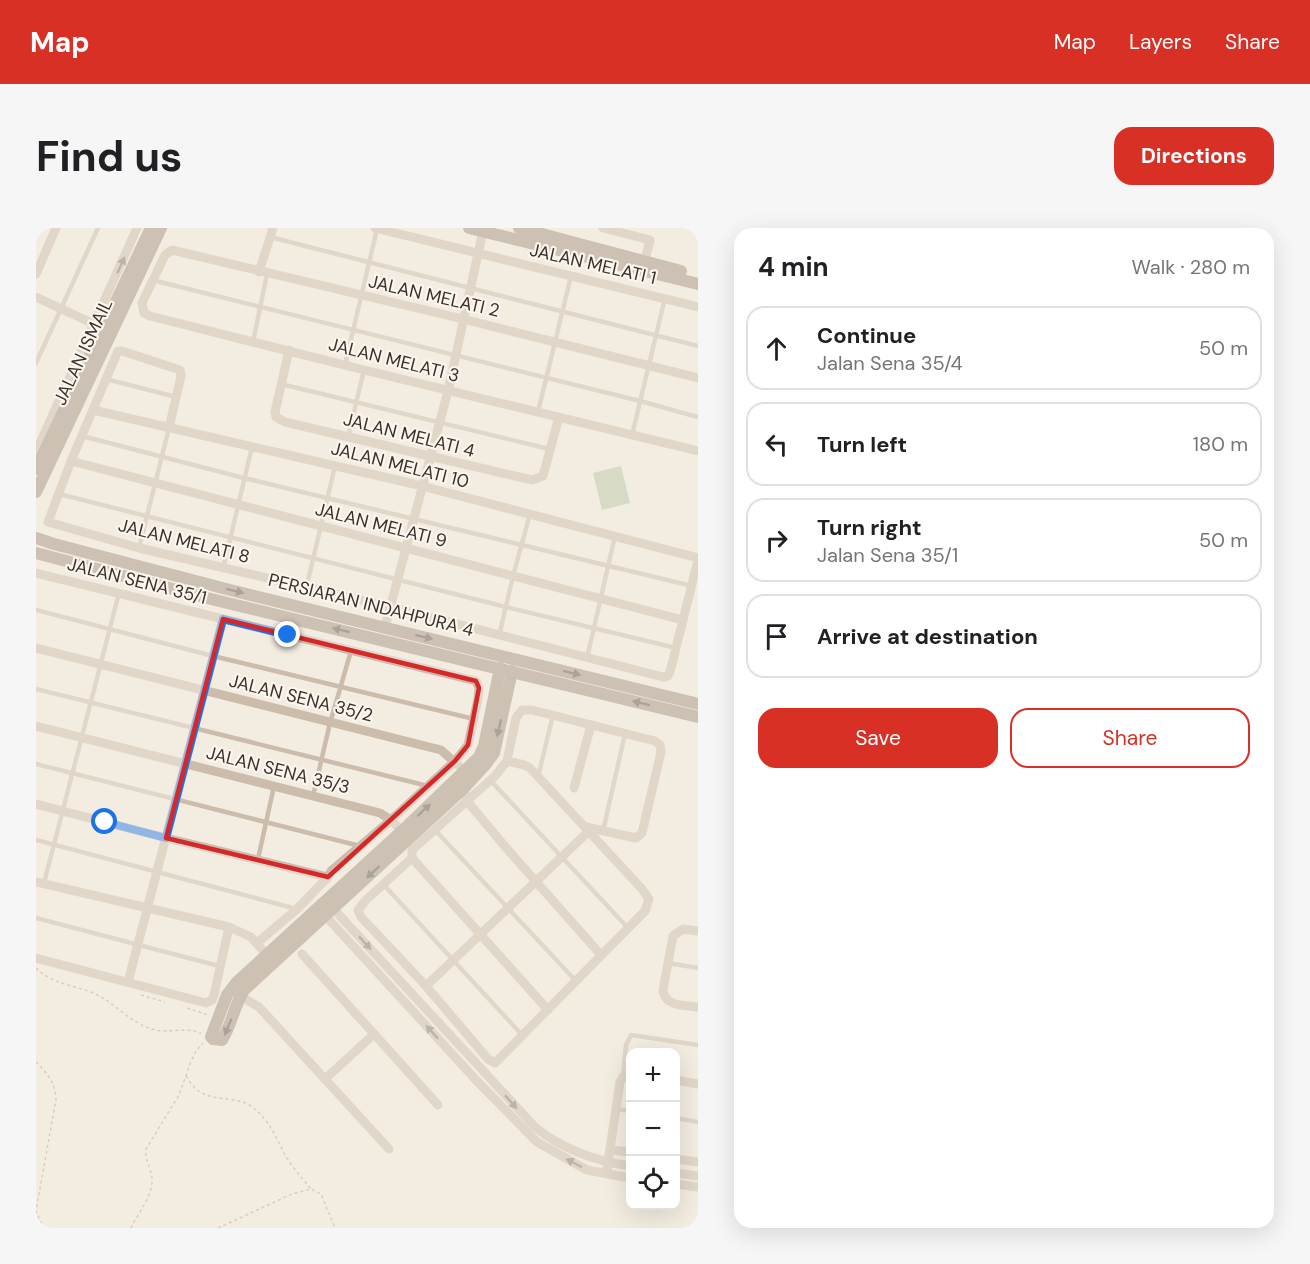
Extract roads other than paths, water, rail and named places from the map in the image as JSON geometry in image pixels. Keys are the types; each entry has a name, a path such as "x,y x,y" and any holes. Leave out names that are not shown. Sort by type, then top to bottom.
{"street":[{"path":"36,274 56,228"},
{"path":"38,454 137,228"},
{"name":"JALAN ISMAIL","path":"36,469 38,454 151,228"},
{"name":"JALAN ISMAIL","path":"36,492 161,228"},
{"name":"JALAN MELATI 1","path":"376,228 698,307"},
{"path":"469,228 698,284"},
{"path":"519,228 698,275"},
{"path":"603,228 650,240 645,260"},
{"path":"385,627 448,390 483,231"},
{"path":"263,273 271,233"},
{"name":"JALAN MELATI 2","path":"165,255 168,251 177,251 698,378"},
{"name":"JALAN MELATI 3","path":"165,255 142,303 144,313 364,370 698,451"},
{"path":"36,297 94,324"},
{"name":"JALAN MELATI 4","path":"288,350 274,412 276,417 280,420 348,437 532,480 543,476 559,417"},
{"path":"58,494 118,351 180,370 181,376 169,428"},
{"name":"JALAN MELATI 10","path":"93,410 422,486 698,559"},
{"name":"JALAN MELATI 9","path":"71,461 683,620"},
{"name":"JALAN MELATI 8","path":"58,494 49,516 48,522 51,524 223,569 391,607 658,677 668,676 676,648"},
{"name":"PERSIARAN INDAHPURA 4","path":"36,538 698,704"},
{"name":"PERSIARAN INDAHPURA 4","path":"36,553 226,603 698,717"},
{"path":"676,648 698,559"},
{"name":"JALAN SENA 35/1","path":"36,573 476,681 479,688 474,719"},
{"path":"128,982 223,619"},
{"name":"JALAN SENA 35/2","path":"36,648 441,750 464,772"},
{"path":"506,670 484,746 478,757 402,831 325,908 244,990 222,1040 215,1040 211,1037 227,995 237,982 266,954 325,908 464,788 486,764 494,753 506,670"},
{"path":"548,1010 412,858 412,850 491,781 507,761 518,713 527,709 655,741 660,745 661,752 642,833 636,838 587,829"},
{"path":"257,943 297,909 331,871 455,761 468,745 474,719"},
{"path":"574,788 591,725"},
{"name":"JALAN SENA 35/3","path":"36,726 380,813 402,831"},
{"path":"476,1080 523,1036 645,911 649,899 642,888 538,777 524,765 507,761"},
{"path":"464,772 467,801 601,955"},
{"path":"36,804 328,877"},
{"path":"426,986 587,829"},
{"path":"412,858 361,904 358,910 361,917 426,986 488,1059 495,1063"},
{"path":"40,883 147,910 229,927 244,932 266,954"},
{"path":"325,908 544,1134 584,1156 626,1166"},
{"path":"325,908 476,1080 537,1142 587,1170 626,1177"},
{"path":"36,958 206,1003 212,1000 229,927"},
{"path":"698,931 683,929 677,932 671,941 663,990 664,997 668,1001 698,1007"},
{"path":"302,954 438,1105"},
{"path":"240,996 259,1007 389,1149"},
{"path":"325,1079 374,1034"},
{"path":"606,1174 616,1109 626,1079"},
{"path":"680,1081 698,1083"},
{"path":"610,1150 626,1152"},
{"path":"680,1160 698,1162"},
{"path":"680,1174 698,1176"},
{"path":"680,1185 698,1187"}],"lane":[{"path":"36,363 98,228"},
{"path":"345,365 376,228"},
{"path":"271,233 369,262 698,346"},
{"path":"253,342 260,307 263,273"},
{"path":"538,412 571,276"},
{"path":"152,280 698,417"},
{"path":"632,435 665,298"},
{"path":"348,437 364,370"},
{"path":"106,379 176,398"},
{"path":"281,384 550,450"},
{"path":"139,548 169,428"},
{"path":"82,436 244,478 692,586"},
{"path":"223,569 252,447"},
{"path":"306,589 335,466"},
{"path":"58,494 676,648"},
{"path":"500,636 530,514"},
{"path":"587,658 615,536"},
{"path":"40,883 54,845 119,593"},
{"path":"36,610 340,688 474,719"},
{"path":"313,796 330,723 351,650"},
{"path":"36,689 92,701 428,786"},
{"path":"538,777 553,715"},
{"path":"603,831 625,733"},
{"path":"36,764 360,846"},
{"path":"491,781 628,928"},
{"path":"258,859 274,786"},
{"path":"435,830 576,981"},
{"path":"36,840 297,909"},
{"path":"383,884 523,1036"},
{"path":"36,918 220,966"},
{"path":"668,963 698,968"},
{"path":"627,1048 631,1035 698,1045"},
{"path":"616,1109 626,1110"},
{"path":"680,1119 698,1122"}]}
